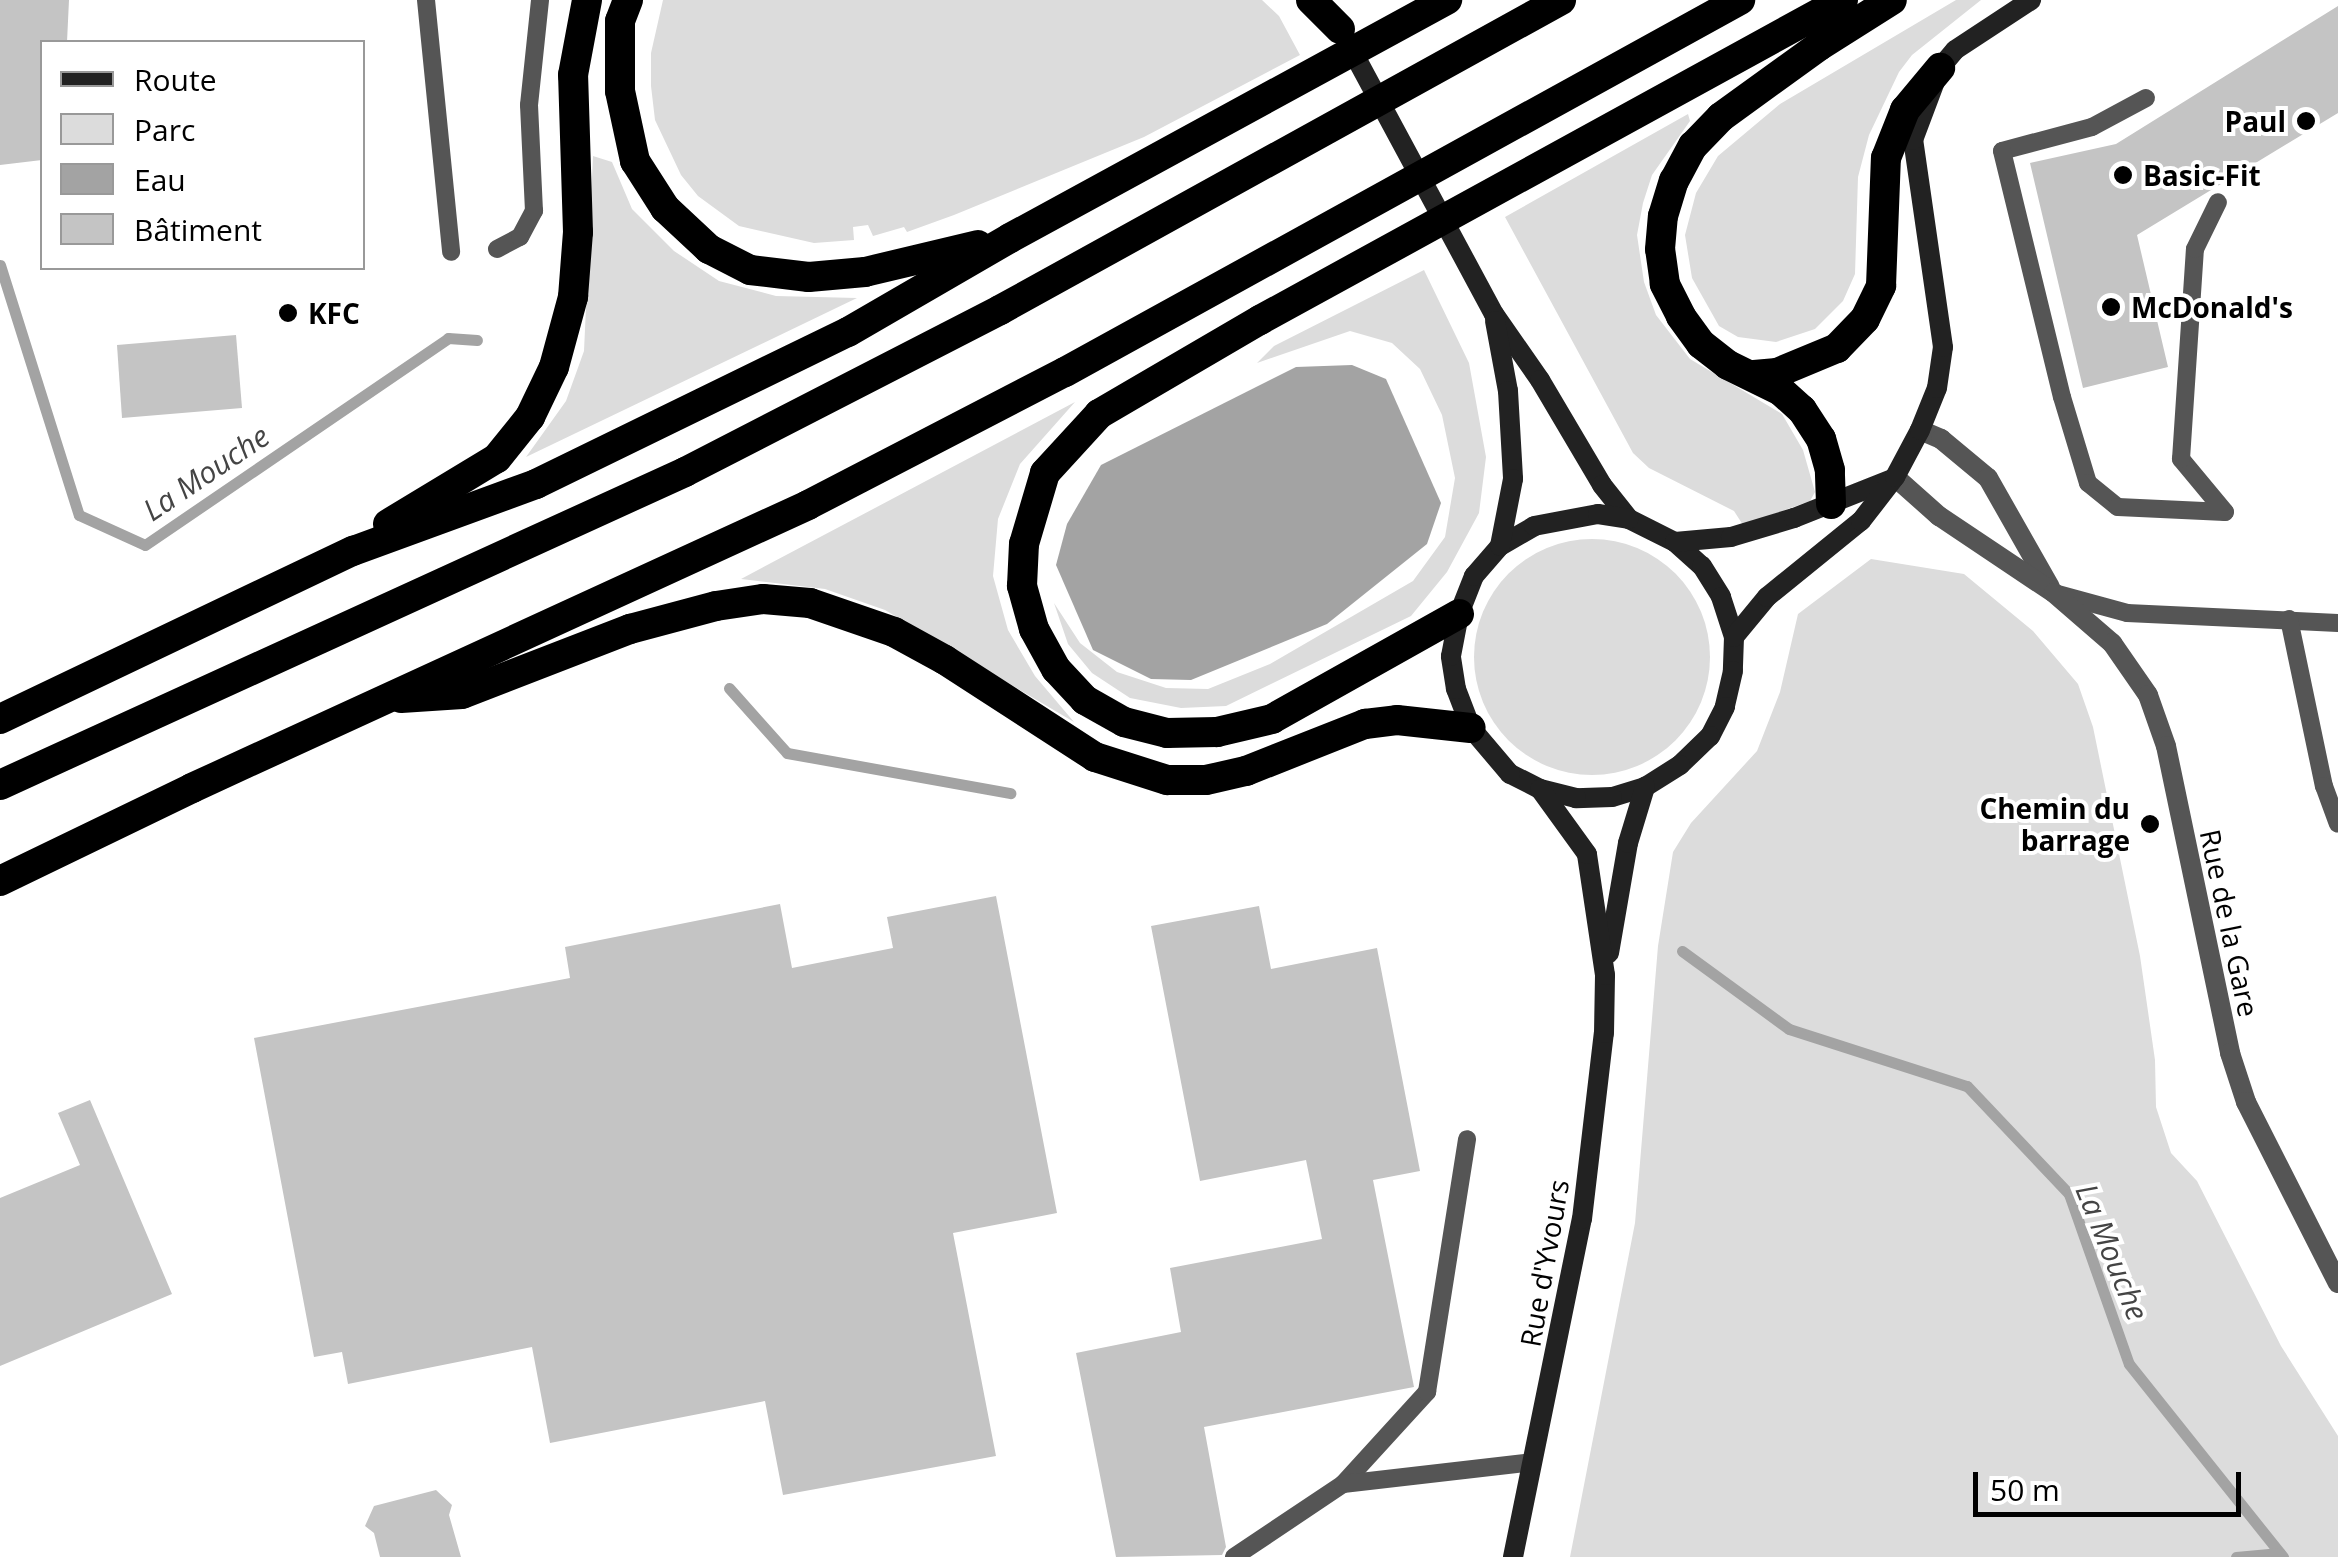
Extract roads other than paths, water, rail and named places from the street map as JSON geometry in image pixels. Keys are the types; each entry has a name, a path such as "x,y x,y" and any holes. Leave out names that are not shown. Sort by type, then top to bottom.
{"highway":[{"path":"353,551 403,513 497,458 530,416 554,368 573,296 578,232 573,75 586,0"},
{"path":"628,0 620,22 620,92 635,160 665,208 708,250 750,270 809,277 865,272 1010,238"},
{"path":"1311,0 1340,28"},
{"path":"0,720 353,551 536,484 848,332 1010,238 1447,0"},
{"path":"0,785 685,472 1000,310 1561,0"},
{"path":"0,881 825,496 1065,372 1740,0"},
{"path":"1459,614 1272,719 1216,732 1167,733 1124,722 1084,700 1056,670 1034,629 1022,586 1024,544 1044,473 1099,414 1260,320 1843,0"},
{"path":"1831,504 1830,470 1821,439 1802,410 1754,375 1728,365 1701,344 1665,284 1660,249 1674,181 1693,146 1721,118 1819,46 1892,0"},
{"path":"1754,375 1777,373 1838,348 1865,318 1881,286 1886,158 1906,110 1940,68"},
{"path":"383,699 462,694 630,629 716,606 763,599 810,603 894,632 946,660 1095,757 1168,780 1206,780 1246,771 1365,724 1397,720 1472,728"}],"main road":[{"path":"1319,0 1340,28 1461,246 1494,314 1540,380 1602,485 1629,518"},
{"path":"1734,638 1767,598 1861,521 1895,477 1920,430 1937,388 1943,347 1913,140 1940,68 1955,50 2032,0"},
{"path":"1494,314 1508,391 1513,479 1500,546"},
{"path":"1674,542 1731,537 1831,504 1895,477"},
{"path":"1824,549 1831,504"},
{"path":"1598,514 1629,518 1674,542 1712,582 1734,638 1733,671 1726,707 1710,736 1680,765 1646,787 1612,798 1576,798 1540,789 1510,774 1472,728 1456,688 1451,656 1459,614 1474,576 1500,546 1534,526 1561,518 1598,514"},
{"path":"1606,975 1628,843 1646,787"},
{"path":"1540,789 1587,854 1606,975"},
{"name":"Rue d'Yvours","path":"1513,1557 1582,1219 1604,1034 1606,975"}],"street":[{"name":"Rue de la Gare","path":"1920,430 1941,440 1988,478 2054,592"},
{"name":"Rue de la Gare","path":"1895,477 1939,516 2054,592 2112,643 2148,695 2166,746 2230,1053 2254,1117 2338,1283"}],"lane":[{"path":"426,0 452,252"},
{"path":"496,249 520,237 534,211 529,105 540,0"},
{"path":"2146,98 2092,127 2002,151 2062,397 2088,482 2118,507 2225,512 2181,458 2194,249 2218,202"},
{"path":"2054,592 2126,613 2338,622"},
{"path":"2289,619 2324,786 2338,824"},
{"path":"1234,1557 1343,1484 1427,1392 1467,1139"},
{"path":"1343,1484 1534,1462"}],"water":[{"path":"1352,365 1386,379 1441,503 1427,544 1327,624 1191,680 1151,679 1093,650 1056,565 1067,524 1101,465 1296,367"}],"waterway":[{"name":"La Mouche","path":"0,265 79,515 145,545 448,338 477,340"},
{"name":"La Mouche","path":"729,688 787,753 1010,793"},
{"name":"La Mouche","path":"1682,951 1789,1029 1967,1086 2069,1194 2129,1364 2283,1557"},
{"path":"2236,1557 2280,1553"}],"place":[{"name":"Paul","path":"2306,121"},
{"name":"Basic-Fit","path":"2123,175"},
{"name":"McDonald's","path":"2111,307"},
{"name":"KFC","path":"288,313"},
{"name":"Chemin du barrage","path":"2150,824"}]}
